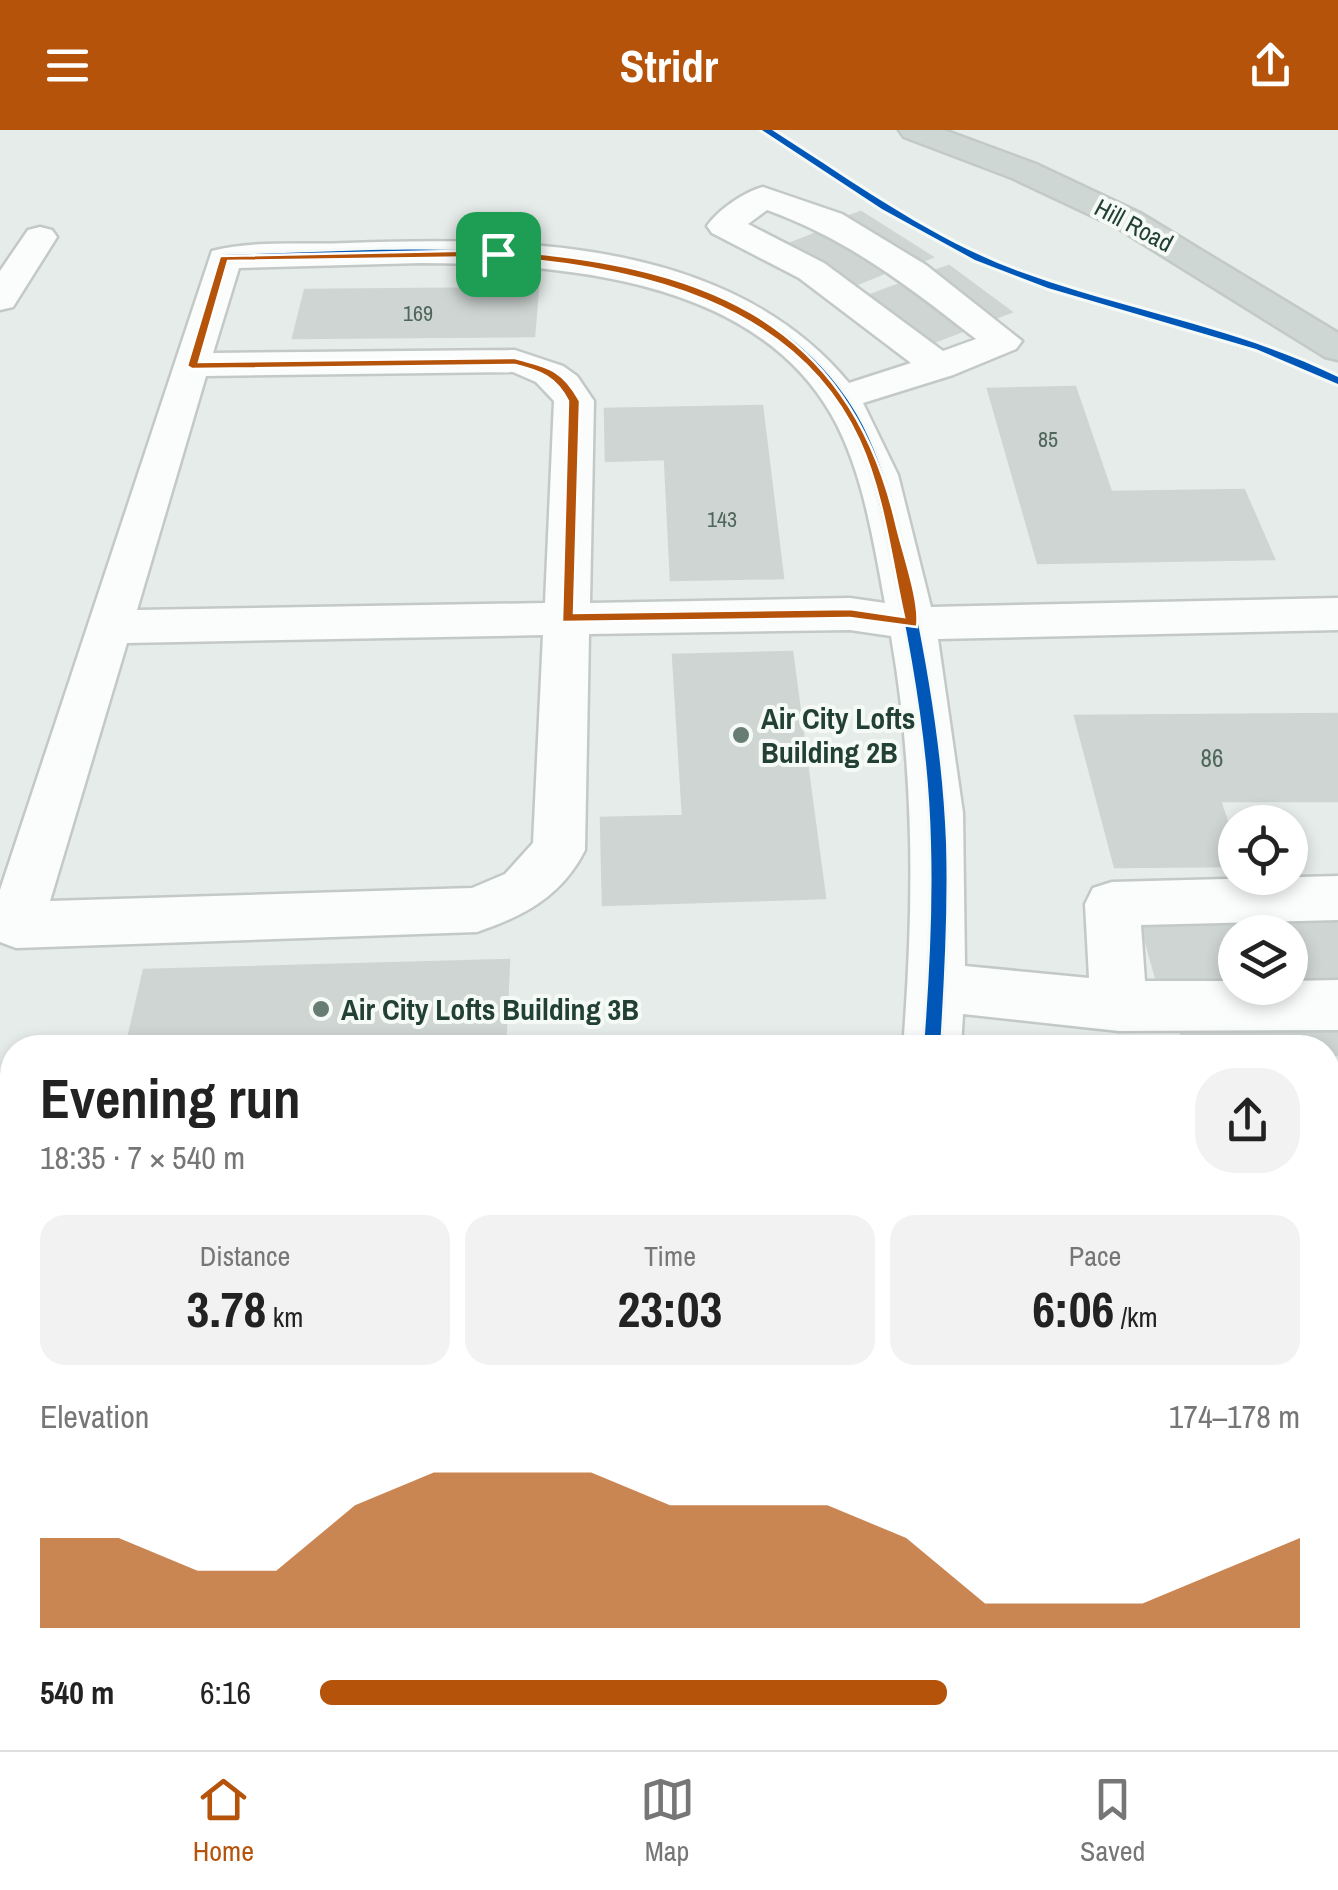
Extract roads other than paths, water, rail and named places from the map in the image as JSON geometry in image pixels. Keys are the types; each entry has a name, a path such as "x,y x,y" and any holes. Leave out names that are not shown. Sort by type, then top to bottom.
{"main road":[{"name":"Hill Road","path":"915,130 1024,171 1128,220 1338,349"},
{"name":"Hill Road","path":"1000,130 1154,198"}],"street":[{"path":"840,397 897,384 939,367 1003,340 913,274 830,221 763,198 724,226 778,248 860,302 939,367"},
{"path":"0,299 40,237"},
{"path":"192,366 515,362 545,369 564,382 574,401 559,850 524,889 477,910 16,925 224,258 498,254 563,258 620,268 696,291 754,318 807,358 840,397 865,441 883,493 912,623 929,726 938,814 940,909 933,1035"},
{"path":"110,627 850,614 912,623 1338,614"},
{"path":"1119,1006 1112,904 1338,898"},
{"path":"936,987 1119,1006 1338,1005"}],"place":[{"name":"Air City Lofts Building 2B","path":"741,735"},
{"name":"Air City Lofts Building 3B","path":"321,1009"}]}
